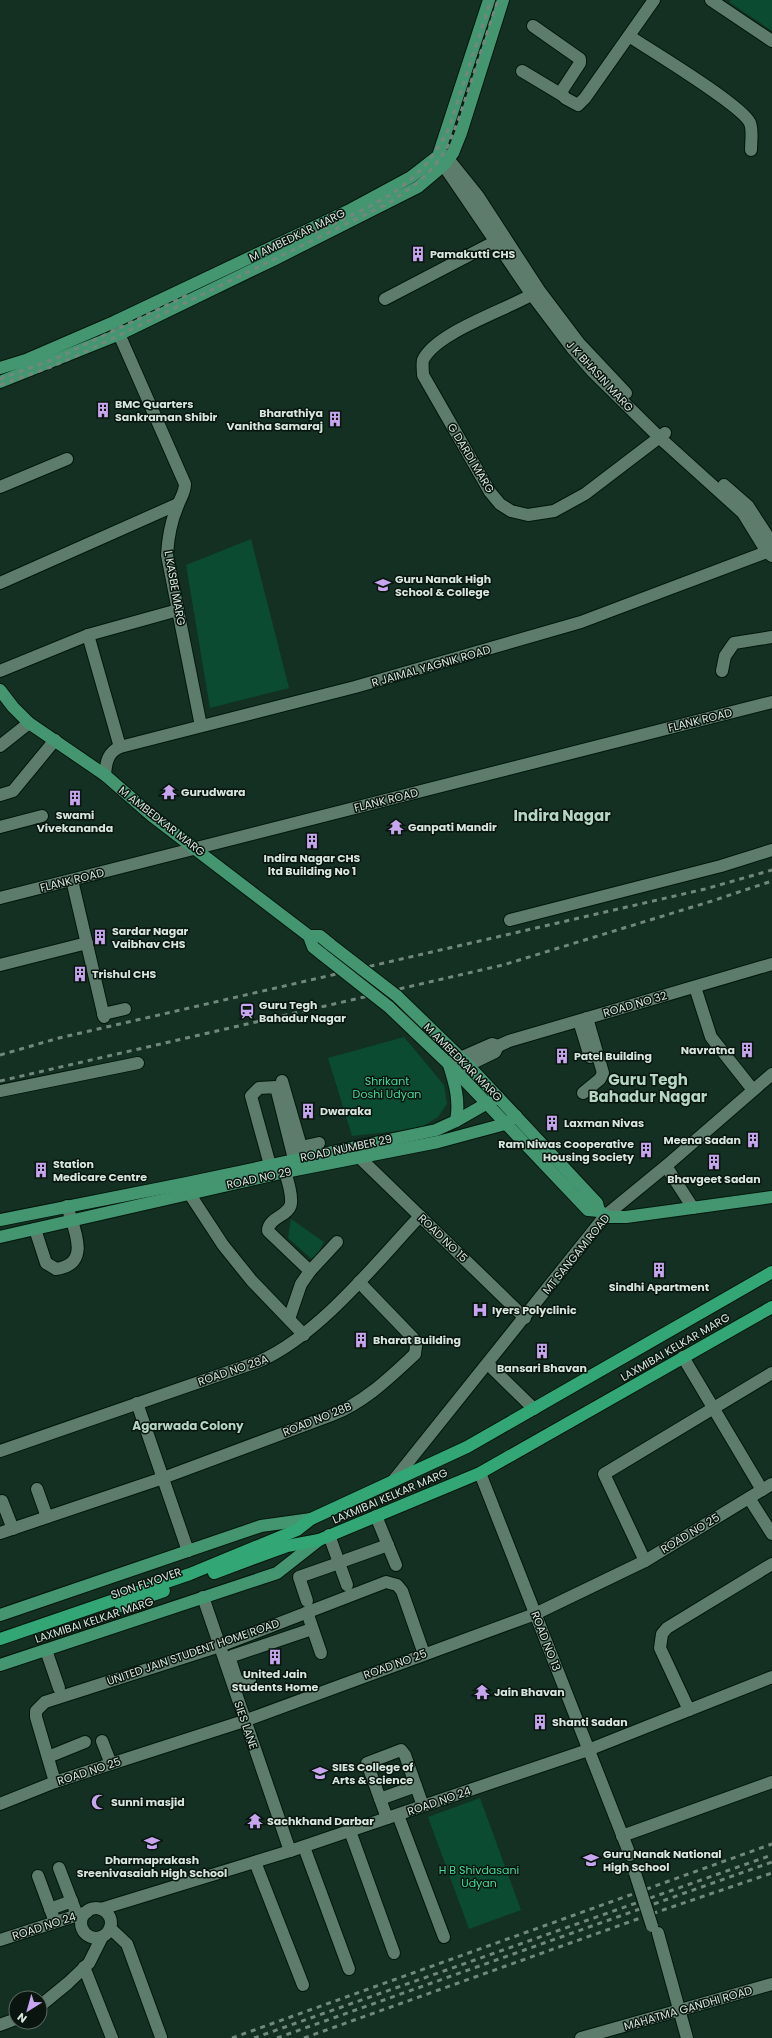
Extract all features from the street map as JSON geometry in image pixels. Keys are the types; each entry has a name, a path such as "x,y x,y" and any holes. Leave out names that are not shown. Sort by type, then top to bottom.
{"highway":[{"name":"LAXMIBAI KELKAR MARG","path":"314,1518 468,1447 772,1272"},
{"name":"LAXMIBAI KELKAR MARG","path":"301,1549 327,1536 480,1473 772,1307"},
{"name":"SION FLYOVER","path":"0,1638 190,1574 297,1530 314,1518"},
{"path":"314,1518 327,1536"},
{"name":"SION FLYOVER","path":"0,1646 148,1597 287,1546 301,1549"}],"main road":[{"path":"0,382 120,334 275,259 418,186 442,157 489,0"},
{"path":"442,157 453,153 461,134 503,0"},
{"name":"M AMBEDKAR MARG","path":"0,368 26,360 114,322 348,210 411,177 442,157"},
{"name":"M AMBEDKAR MARG","path":"0,690 13,707 29,723 105,775 152,816 196,848 309,936 313,947 389,1007 452,1067 588,1210 626,1217 772,1197"},
{"name":"M AMBEDKAR MARG","path":"309,936 320,936 396,996 464,1061 598,1203 602,1213"},
{"path":"452,1067 459,1108 456,1121"},
{"name":"ROAD NUMBER 29","path":"0,1220 67,1206 188,1188 300,1155 356,1146 436,1130 456,1121 498,1097"},
{"name":"ROAD NO 29","path":"0,1237 71,1220 188,1188 285,1172 438,1142 505,1124 516,1116"},
{"name":"LAXMIBAI KELKAR MARG","path":"0,1616 260,1526 314,1518"},
{"name":"LAXMIBAI KELKAR MARG","path":"0,1665 277,1573 301,1549"}],"street":[{"path":"522,71 562,95 575,105 582,103 654,0"},
{"path":"711,0 772,41"},
{"path":"533,26 580,59 580,63 561,92 562,95"},
{"path":"629,36 717,94 741,112 750,123 751,150"},
{"name":"J K BHASIN MARG","path":"442,157 478,196 500,240 535,292 663,435 733,498 771,550"},
{"path":"385,299 500,240"},
{"name":"G DARDI MARG","path":"535,292 450,335 435,345 423,361 423,375 490,492 500,504 511,511 528,515 554,511 585,494 663,435"},
{"name":"L KASBE MARG","path":"114,322 185,484 185,491 178,504 168,535 168,555 201,726"},
{"path":"0,487 67,459"},
{"path":"0,583 178,504"},
{"name":"R JAIMAL YAGNIK ROAD","path":"120,747 355,687 581,622 771,550"},
{"path":"0,671 88,635 178,610"},
{"path":"88,635 120,747 113,750 106,762 105,775"},
{"path":"722,671 725,656 734,643 772,637"},
{"name":"FLANK ROAD","path":"0,898 772,702"},
{"path":"0,746 29,723"},
{"path":"0,795 13,791 55,740"},
{"path":"0,827 42,816"},
{"path":"510,920 721,866 772,850"},
{"path":"72,880 104,1015 125,1008"},
{"path":"0,965 87,943"},
{"name":"ROAD NO 32","path":"452,1067 492,1044 498,1046 772,964"},
{"path":"695,987 711,1037 754,1090"},
{"path":"586,1019 603,1054"},
{"path":"586,1019 590,1057"},
{"path":"583,1093 600,1078 603,1073 586,1019"},
{"path":"0,1091 138,1063"},
{"name":"MT SANGAM ROAD","path":"393,1481 525,1318 602,1213 666,1166 772,1074"},
{"path":"282,1081 300,1155"},
{"path":"270,1165 251,1096 259,1088 276,1087 300,1155"},
{"path":"300,1155 319,1143"},
{"path":"356,1146 360,1158"},
{"name":"ROAD NO 15","path":"360,1158 525,1318"},
{"path":"666,1166 693,1208"},
{"path":"285,1172 292,1205 289,1210 275,1219 268,1228 268,1231 310,1271"},
{"path":"188,1188 223,1245 252,1281 304,1335"},
{"path":"35,1229 46,1263 56,1269 71,1264 76,1259 78,1246 67,1206"},
{"name":"ROAD NO 28A","path":"0,1451 260,1361 279,1353 304,1335 359,1282 420,1216"},
{"path":"289,1319 302,1284 310,1271 337,1242"},
{"name":"ROAD NO 28B","path":"0,1533 12,1526 46,1514 162,1478 350,1408 370,1395 415,1354 416,1346 413,1338 359,1282"},
{"path":"683,1357 713,1409 767,1487"},
{"path":"488,1364 534,1409"},
{"path":"645,1560 604,1474 772,1373"},
{"path":"137,1403 188,1551"},
{"name":"ROAD NO 13","path":"480,1473 630,1855"},
{"name":"ROAD NO 25","path":"0,1804 55,1782 244,1720 535,1614 645,1560 767,1487"},
{"path":"37,1488 46,1514"},
{"path":"749,1498 772,1534"},
{"path":"2,1502 12,1526"},
{"path":"376,1516 396,1566"},
{"path":"327,1536 342,1561 350,1582"},
{"path":"321,1653 312,1629 299,1579 301,1575 388,1545"},
{"path":"301,1549 308,1573"},
{"path":"689,1710 660,1648 662,1634 667,1628 772,1564"},
{"name":"UNITED JAIN STUDENT HOME ROAD","path":"55,1782 36,1717 36,1711 45,1702 220,1646 271,1626 307,1607 386,1582 391,1582 397,1585 402,1591 424,1654"},
{"name":"SIES LANE","path":"203,1597 290,1852"},
{"path":"271,1626 277,1642"},
{"path":"250,1680 238,1682 230,1658 312,1629"},
{"path":"46,1650 59,1688"},
{"name":"ROAD NO 24","path":"101,1909 290,1852 588,1750 772,1677"},
{"path":"48,1757 85,1742"},
{"path":"102,1742 111,1764"},
{"path":"423,1806 402,1751 367,1763 380,1799 393,1817 444,1937"},
{"path":"622,1836 772,1782"},
{"path":"380,1799 416,1786"},
{"path":"350,1831 394,1953"},
{"path":"304,1846 349,1970"},
{"path":"255,1862 303,1985"},
{"path":"59,1868 72,1901 82,1913 82,1929 88,1936 92,1938 106,1933 127,1944 161,2037"},
{"path":"635,1873 655,1929 687,2038"},
{"path":"38,1876 55,1922"},
{"path":"50,1908 72,1901"},
{"path":"48,1999 89,1963 106,1933 111,1920 109,1915 101,1909 96,1908 82,1913"},
{"name":"ROAD NO 24","path":"0,1940 82,1913"},
{"path":"84,1967 112,2038"},
{"name":"MAHATMA GANDHI ROAD","path":"580,2038 772,1984"}],"green space":[{"path":"731,0 772,0 772,31 729,2"},
{"path":"251,539 289,688 210,708 186,565"},
{"name":"Shrikant Doshi Udyan","path":"404,1037 444,1085 447,1104 438,1117 418,1129 352,1136 328,1058"},
{"path":"291,1219 324,1242 314,1261 288,1238"},
{"name":"H B Shivdasani Udyan","path":"480,1798 521,1910 469,1929 428,1817"}],"railway":[{"path":"314,233 356,213 393,192 410,180 425,165 438,147 450,125 491,0"},
{"path":"0,385 51,367 85,352 389,203 416,184 434,167 447,148 458,121 498,0"},
{"path":"0,379 57,358 190,294"},
{"path":"0,1055 59,1038 705,889 772,870"},
{"path":"0,1081 503,965 712,901 772,881"},
{"path":"232,2038 772,1844"},
{"path":"254,2038 772,1855"},
{"path":"277,2038 772,1862"},
{"path":"304,2038 660,1911 772,1873"}],"place":[{"name":"Pamakutti CHS","path":"418,254"},
{"name":"BMC Quarters Sankraman Shibir","path":"103,410"},
{"name":"Bharathiya Vanitha Samaraj","path":"335,419"},
{"name":"Guru Nanak High School & College","path":"383,585"},
{"name":"Gurudwara","path":"169,792"},
{"name":"Swami Vivekananda","path":"75,798"},
{"name":"Ganpati Mandir","path":"396,827"},
{"name":"Indira Nagar CHS ltd Building No 1","path":"312,841"},
{"name":"Sardar Nagar Vaibhav CHS","path":"100,937"},
{"name":"Trishul CHS","path":"80,974"},
{"name":"Guru Tegh Bahadur Nagar","path":"247,1011"},
{"name":"Navratna","path":"747,1050"},
{"name":"Patel Building","path":"562,1056"},
{"name":"Dwaraka","path":"308,1111"},
{"name":"Laxman Nivas","path":"552,1123"},
{"name":"Meena Sadan","path":"753,1140"},
{"name":"Ram Niwas Cooperative Housing Society","path":"646,1150"},
{"name":"Bhavgeet Sadan","path":"714,1162"},
{"name":"Station Medicare Centre","path":"41,1170"},
{"name":"Sindhi Apartment","path":"659,1270"},
{"name":"Iyers Polyclinic","path":"480,1310"},
{"name":"Bharat Building","path":"361,1340"},
{"name":"Bansari Bhavan","path":"542,1351"},
{"name":"United Jain Students Home","path":"275,1657"},
{"name":"Jain Bhavan","path":"482,1692"},
{"name":"Shanti Sadan","path":"540,1722"},
{"name":"SIES College of Arts & Science","path":"320,1773"},
{"name":"Sunni masjid","path":"99,1802"},
{"name":"Sachkhand Darbar","path":"255,1821"},
{"name":"Dharmaprakash Sreenivasaiah High School","path":"152,1843"},
{"name":"Guru Nanak National High School","path":"591,1860"}],"district":[{"name":"Indira Nagar","path":"562,815"},
{"name":"Guru Tegh Bahadur Nagar","path":"648,1088"},
{"name":"Agarwada Colony","path":"188,1425"}]}
